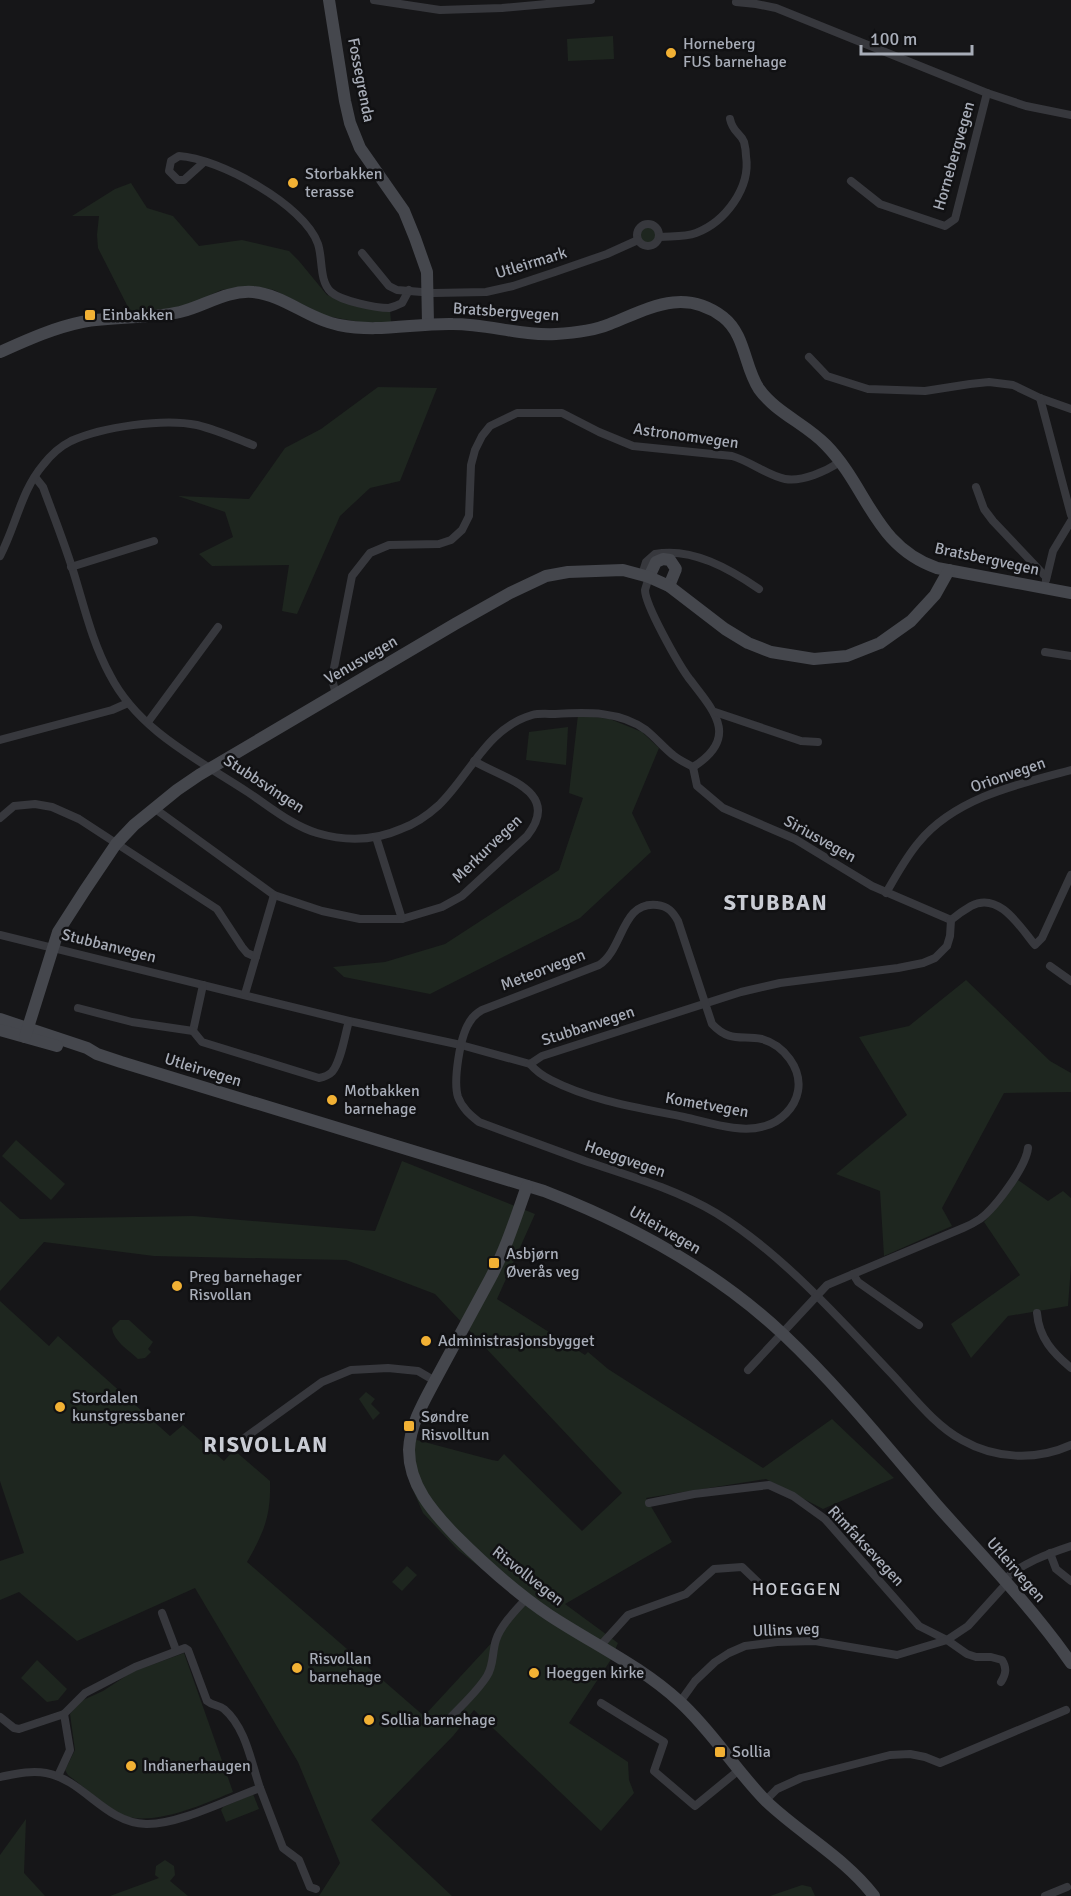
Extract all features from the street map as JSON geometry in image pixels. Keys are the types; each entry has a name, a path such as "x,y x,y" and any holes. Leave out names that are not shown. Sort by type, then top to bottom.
{"main road":[{"name":"Fossegrenda","path":"329,0 350,123 360,148 404,212 427,272 428,324"},
{"name":"Bratsbergvegen","path":"0,352 64,326 169,314 188,310 238,292 257,292 272,296 323,321 342,326 394,328 454,324 534,334 574,333 601,327 659,304 686,303 705,307 722,317 733,328 753,378 764,394 778,408 825,444 840,462 895,543 920,561 949,570 1045,582 1071,593"},
{"path":"646,576 656,562 663,559 670,560 675,566 676,573 669,586"},
{"name":"Venusvegen","path":"27,1033 62,925 116,844 154,808 177,790 211,769 510,593 546,576 568,572 623,570 646,576 669,586 725,629 748,643 771,652 814,659 847,656 879,643 911,621 935,595 949,570"},
{"name":"Utleirvegen","path":"0,1019 27,1033"},
{"name":"Utleirvegen","path":"0,1030 27,1033 87,1048 97,1054 527,1186 592,1210 654,1241 724,1286 783,1334 839,1392 1005,1582 1071,1663"},
{"name":"Risvollvegen","path":"527,1186 512,1231 492,1276 435,1381 413,1427 409,1450 413,1478 420,1494 445,1524 490,1569 526,1599 649,1676 680,1702 766,1800 851,1871 874,1896"}],"street":[{"path":"374,0 440,10 502,8 591,0"},
{"name":"Hornebergvegen","path":"736,2 776,8 987,93 1026,106 1071,115"},
{"name":"Hornebergvegen","path":"851,181 880,204 945,226 955,219 987,93"},
{"name":"Utleirmark","path":"660,237 657,228 648,224 642,225 638,230 638,240 648,246 654,245 660,237 694,234 719,220 741,190 747,159 743,140 732,128 729,119"},
{"path":"204,162 252,182 287,205 304,221 313,232 319,245 323,278 330,292 350,301 390,308 402,303 409,290"},
{"name":"Utleirmark","path":"428,292 486,292 513,286 607,254 638,240"},
{"path":"362,253 389,286 397,290 428,292"},
{"path":"809,357 827,376 868,389 925,391 989,382 1013,385 1071,409"},
{"path":"1040,398 1071,515"},
{"name":"Astronomvegen","path":"336,694 333,683 334,668 352,576 370,553 388,545 439,544 451,540 462,530 469,516 471,465 475,450 490,426 501,420 517,413 562,413 633,446 732,456 747,460 785,479 798,479 818,473 840,462"},
{"path":"0,556 29,486 48,460 69,442 92,433 126,426 160,423 187,424 215,430 254,445"},
{"name":"Stubbsvingen","path":"35,477 43,487 92,633 110,676 128,703 148,723 200,763 280,814 313,832 338,838 355,839 376,837 402,829 428,815 449,794 486,745 509,726 533,714 580,712 623,717 646,730 674,756 693,767"},
{"path":"976,487 984,509 1045,582"},
{"path":"1045,582 1053,551 1071,521"},
{"path":"71,567 154,540"},
{"path":"693,767 706,759 718,744 719,728 715,712 686,674 661,630 645,592 646,562 655,554 685,553 730,571 759,589"},
{"path":"148,723 218,627"},
{"path":"1045,652 1071,656"},
{"path":"0,740 112,710 128,703"},
{"path":"715,712 801,741 818,742"},
{"name":"Merkurvegen","path":"154,808 274,895 338,916 360,919 402,919 434,911 453,902 527,836 536,823 538,805 530,792 516,781 474,761"},
{"name":"Siriusvegen","path":"693,767 697,786 723,808 795,839 886,893 951,920"},
{"name":"Orionvegen","path":"886,893 919,841 942,820 970,803 1009,787 1071,770"},
{"path":"0,818 14,806 35,804 52,807 79,819 217,909 242,947 256,957"},
{"path":"376,837 402,919"},
{"path":"951,920 973,904 996,905 1006,911 1035,945 1042,938 1071,875"},
{"path":"245,994 274,895"},
{"name":"Meteorvegen","path":"461,1045 470,1020 482,1010 599,965 606,960 616,947 628,918 640,908 652,905 667,908 675,915 705,1003"},
{"name":"Stubbanvegen","path":"0,935 349,1021 461,1045 530,1064 542,1056 741,992 923,963 936,958 947,946 951,920"},
{"path":"1050,966 1071,981"},
{"path":"193,1031 203,985"},
{"name":"Kometvegen","path":"530,1064 537,1072 553,1081 583,1093 622,1104 735,1128 764,1127 778,1121 788,1112 798,1090 795,1067 789,1057 776,1046 762,1040 739,1038 718,1030 712,1023 705,1003"},
{"path":"78,1008 132,1022 193,1031 202,1042 214,1047 319,1078 332,1073 336,1066 349,1021"},
{"name":"Hoeggvegen","path":"461,1045 456,1091 465,1110 479,1122 646,1181 689,1199 732,1224 771,1254 937,1421 960,1439 993,1453 1019,1456 1049,1453 1071,1445"},
{"path":"748,1370 827,1285 963,1228 981,1218 1020,1170 1028,1148"},
{"path":"853,1274 858,1282 919,1325"},
{"path":"1037,1313 1040,1330 1050,1349 1071,1368"},
{"path":"239,1442 322,1382 351,1370 388,1368 418,1371 435,1381"},
{"name":"Rimfaksevegen","path":"649,1503 694,1494 769,1485 793,1496 825,1519 919,1626 947,1640"},
{"name":"Ullins veg","path":"680,1702 695,1681 715,1662 745,1646 815,1641 897,1655 947,1640 968,1626 1005,1582 1023,1566 1071,1546"},
{"path":"1050,1553 1056,1569 1071,1581"},
{"path":"600,1647 628,1615 686,1594 714,1569 742,1567 762,1587"},
{"path":"450,1718 487,1676 491,1669 496,1639 526,1599"},
{"path":"162,1613 176,1650"},
{"path":"947,1640 976,1658 1002,1660 1006,1668 1001,1682"},
{"path":"0,1717 14,1728 19,1729 64,1714 85,1693 135,1667 185,1648 188,1650 207,1701 223,1708 241,1732 283,1848 299,1860 310,1887 316,1888"},
{"path":"601,1703 664,1742 654,1771 695,1806 739,1770"},
{"path":"766,1800 777,1789 801,1778 890,1755 910,1754 940,1763 1066,1710"},
{"path":"58,1776 70,1750 64,1714"},
{"path":"0,1776 35,1772 58,1776 123,1820 146,1824 178,1819 260,1788"},
{"path":"1046,1896 1067,1887"}],"shaded area":[{"path":"613,36 614,59 568,61 567,39"},
{"path":"131,183 147,208 173,216 199,246 242,240 289,251 327,295 354,304 390,310 391,322 365,323 326,316 274,290 252,286 221,290 198,301 175,308 131,313 98,248 99,216 72,216 115,189"},
{"path":"645,227 651,227 656,235 654,241 645,243 640,238 640,232"},
{"path":"378,387 437,388 400,481 370,488 340,516 297,614 282,611 289,565 212,566 199,554 233,537 225,512 178,496 249,499 285,448 321,429"},
{"path":"578,715 610,719 642,732 659,748 632,813 651,852 580,918 430,994 344,977 333,967 385,962 445,944 559,870 583,798 569,793"},
{"path":"568,727 566,765 526,760 529,732"},
{"path":"966,980 1050,1061 1071,1073 1071,1092 1004,1093 942,1208 952,1226 884,1256 880,1191 836,1174 907,1115 859,1037 909,1026"},
{"path":"16,1140 65,1184 51,1200 2,1156"},
{"path":"402,1161 535,1214 497,1299 585,1355 588,1352 608,1369 763,1468 832,1419 894,1478 823,1509 766,1479 646,1498 672,1542 565,1604 618,1643 610,1661 569,1723 628,1762 629,1780 634,1793 601,1831 474,1710 453,1736 371,1820 452,1896 319,1896 340,1863 298,1762 195,1588 77,1641 19,1592 0,1600 0,1561 24,1553 0,1481 0,1301 49,1346 58,1336 170,1436 183,1425 224,1461 234,1450 270,1481 268,1514 258,1542 247,1562 424,1716 497,1637 523,1601 458,1550 423,1513 409,1481 413,1439 498,1461 504,1454 582,1531 622,1493 435,1294 346,1260 154,1256 44,1242 0,1291 0,1201 20,1219 193,1216 375,1231"},
{"path":"1018,1180 1048,1201 1063,1191 1071,1198 1071,1266 1068,1306 1008,1316 971,1358 951,1324 1020,1275 984,1222"},
{"path":"120,1320 129,1320 153,1342 148,1349 151,1352 145,1358 138,1359 122,1345 113,1333 112,1328"},
{"path":"366,1392 375,1399 371,1404 380,1413 373,1420 359,1399"},
{"path":"407,1566 417,1575 402,1591 392,1582"},
{"path":"184,1653 233,1792 193,1808 162,1817 133,1818 121,1814 94,1796 65,1770 75,1750 70,1714 81,1701 103,1691 132,1672"},
{"path":"37,1660 67,1689 58,1700 47,1702 21,1678"},
{"path":"253,1794 259,1809 226,1822 221,1810 223,1807"},
{"path":"26,1819 24,1873 45,1896 0,1896 0,1855"},
{"path":"165,1860 174,1866 175,1875 170,1881 188,1896 110,1896 159,1878 155,1875 156,1866"},
{"path":"802,1885 811,1887 815,1896 770,1896"}],"place":[{"name":"Horneberg FUS barnehage","path":"671,53"},
{"name":"Storbakken terasse","path":"293,183"},
{"name":"Einbakken","path":"90,315"},
{"name":"Motbakken barnehage","path":"332,1100"},
{"name":"Asbjørn Øverås veg","path":"494,1263"},
{"name":"Preg barnehager Risvollan","path":"177,1286"},
{"name":"Administrasjonsbygget","path":"426,1341"},
{"name":"Stordalen kunstgressbaner","path":"60,1407"},
{"name":"Søndre Risvolltun","path":"409,1426"},
{"name":"Risvollan barnehage","path":"297,1668"},
{"name":"Hoeggen kirke","path":"534,1673"},
{"name":"Sollia barnehage","path":"369,1720"},
{"name":"Sollia","path":"720,1752"},
{"name":"Indianerhaugen","path":"131,1766"}],"district":[{"name":"STUBBAN","path":"776,902"},
{"name":"RISVOLLAN","path":"266,1444"},
{"name":"HOEGGEN","path":"797,1589"}]}
